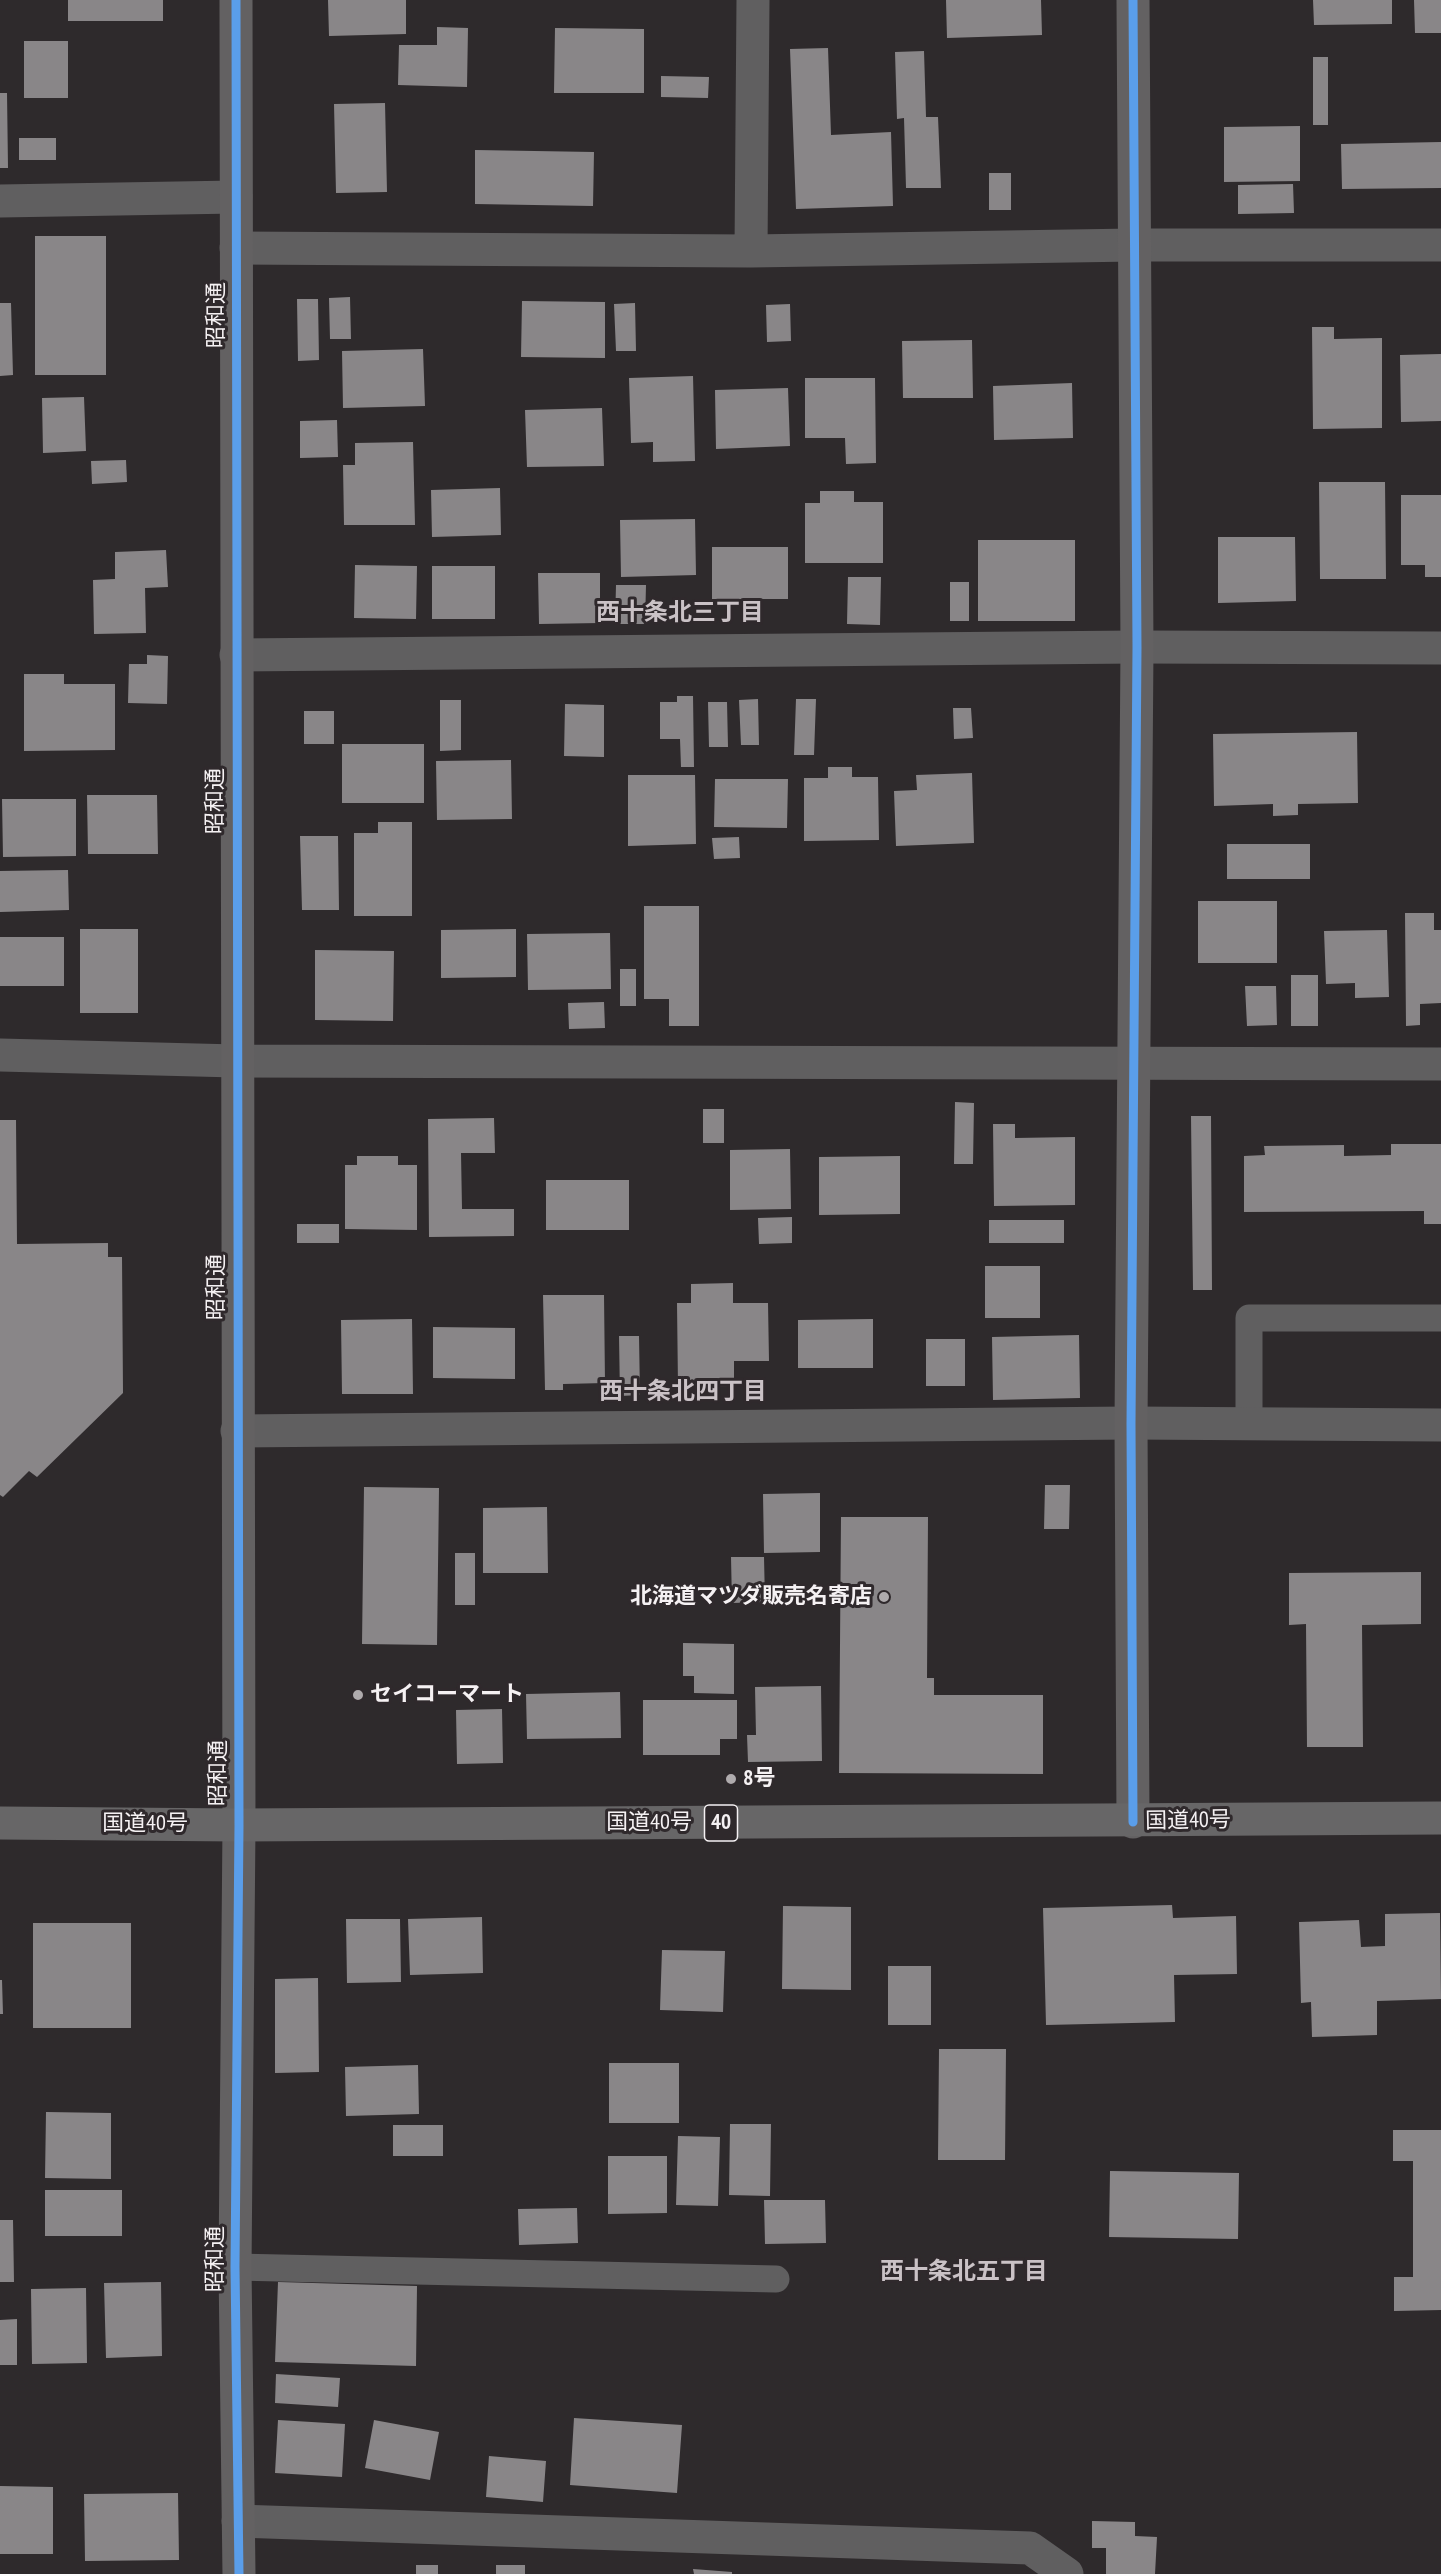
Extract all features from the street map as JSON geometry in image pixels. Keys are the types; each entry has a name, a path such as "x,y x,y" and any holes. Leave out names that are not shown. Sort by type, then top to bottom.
{"highway":[{"name":"国道40号","path":"0,1823 239,1825 1133,1822 1441,1818"}],"street":[{"name":"昭和通","path":"236,0 239,1825 235,2267 239,2574"},
{"path":"751,251 753,0"},
{"path":"1132,0 1137,647 1136,1064 1131,1423 1133,1822"},
{"path":"0,201 236,197"},
{"path":"236,248 751,251 1134,245 1441,245"},
{"path":"236,655 1137,647 1441,648"},
{"path":"0,1055 236,1061 1441,1064"},
{"path":"237,1431 1131,1423 1441,1425"},
{"path":"238,2521 1030,2548 1067,2574"}],"lane":[{"path":"1249,1424 1249,1318 1441,1318"},
{"path":"235,2267 776,2279"}],"building":[{"path":"68,0 163,0 163,21 68,21"},
{"path":"328,0 406,0 406,34 329,36"},
{"path":"946,0 1041,0 1042,35 947,38"},
{"path":"1313,0 1392,0 1392,24 1314,25"},
{"path":"1414,0 1441,0 1441,33 1415,33"},
{"path":"437,27 468,28 467,87 398,85 399,45 437,45"},
{"path":"555,28 644,29 644,93 554,93"},
{"path":"24,41 68,41 68,98 24,98"},
{"path":"828,48 831,135 891,132 893,206 796,209 790,49"},
{"path":"924,51 926,117 938,117 941,188 906,188 904,118 897,119 895,52"},
{"path":"1313,57 1328,57 1328,125 1313,125"},
{"path":"661,76 709,77 708,98 661,97"},
{"path":"0,93 7,93 8,168 0,168"},
{"path":"385,103 387,192 336,193 334,104"},
{"path":"1300,126 1300,181 1224,182 1224,127"},
{"path":"19,138 56,138 56,160 19,160"},
{"path":"1441,142 1441,188 1342,189 1341,144"},
{"path":"475,150 594,152 593,206 475,204"},
{"path":"989,173 1011,173 1011,210 989,210"},
{"path":"1293,184 1294,213 1238,214 1238,185"},
{"path":"35,236 106,236 106,375 35,375"},
{"path":"350,297 351,339 330,339 329,298"},
{"path":"297,299 318,299 319,360 298,361"},
{"path":"522,301 605,302 605,358 521,357"},
{"path":"0,303 11,303 13,375 0,376"},
{"path":"635,303 636,351 616,351 614,304"},
{"path":"790,304 791,341 767,342 766,305"},
{"path":"1312,327 1334,327 1334,339 1382,338 1382,428 1313,429"},
{"path":"972,340 973,398 903,398 902,341"},
{"path":"423,349 425,406 343,408 342,351"},
{"path":"1441,354 1441,421 1401,422 1400,355"},
{"path":"693,376 695,461 653,462 653,442 631,443 629,378"},
{"path":"805,378 875,378 876,463 846,464 845,438 805,438"},
{"path":"1072,383 1073,438 994,440 993,386"},
{"path":"788,388 790,446 716,449 715,390"},
{"path":"84,397 86,451 43,453 42,398"},
{"path":"602,408 604,466 527,467 525,410"},
{"path":"337,420 338,457 300,458 300,421"},
{"path":"413,442 415,525 344,525 343,465 355,465 355,443"},
{"path":"126,460 127,482 92,484 91,461"},
{"path":"1319,482 1385,482 1386,579 1320,579"},
{"path":"500,488 501,535 432,537 431,490"},
{"path":"820,491 854,491 854,502 883,502 883,563 805,563 805,503 820,503"},
{"path":"1401,495 1441,495 1441,577 1425,577 1425,565 1401,565"},
{"path":"695,519 696,575 621,577 620,520"},
{"path":"1218,537 1295,537 1296,601 1218,603"},
{"path":"978,540 1075,540 1075,621 978,621"},
{"path":"712,547 788,547 788,599 712,599"},
{"path":"166,550 168,587 145,588 146,633 94,634 93,580 115,579 115,552"},
{"path":"355,565 417,566 416,619 354,618"},
{"path":"432,566 495,566 495,619 432,619"},
{"path":"538,573 600,573 600,623 539,624"},
{"path":"848,577 881,577 880,625 847,624"},
{"path":"950,582 969,582 969,621 950,621"},
{"path":"616,585 646,585 645,624 615,624"},
{"path":"147,655 168,656 167,704 128,703 129,664 147,664"},
{"path":"24,674 64,674 64,684 115,684 115,750 24,751"},
{"path":"677,696 693,696 694,767 681,767 680,739 660,739 660,702 677,702"},
{"path":"758,699 759,745 741,745 739,700"},
{"path":"796,699 816,699 814,755 794,755"},
{"path":"440,700 461,700 461,750 440,751"},
{"path":"708,702 727,702 728,747 709,747"},
{"path":"565,704 604,705 604,757 564,756"},
{"path":"953,708 971,708 973,738 954,739"},
{"path":"304,711 334,711 334,744 304,744"},
{"path":"1357,732 1358,803 1298,804 1298,815 1273,816 1273,804 1214,806 1213,734"},
{"path":"342,744 424,744 424,803 342,803"},
{"path":"511,760 512,819 437,820 436,761"},
{"path":"828,767 852,767 852,777 878,777 879,840 804,841 804,778 828,778"},
{"path":"972,773 974,843 896,846 894,791 917,790 916,775"},
{"path":"628,775 695,775 696,844 628,846"},
{"path":"715,779 788,779 787,828 714,827"},
{"path":"87,795 157,795 158,854 88,854"},
{"path":"2,799 76,799 76,856 3,857"},
{"path":"378,822 412,822 412,916 354,916 354,833 378,833"},
{"path":"300,836 338,836 339,910 302,910"},
{"path":"739,837 740,858 714,859 712,838"},
{"path":"1227,844 1310,844 1310,879 1227,879"},
{"path":"68,870 69,910 0,912 0,871"},
{"path":"1198,901 1277,901 1277,963 1198,963"},
{"path":"644,906 699,906 699,1026 669,1026 669,999 644,999"},
{"path":"1405,913 1434,913 1434,930 1441,930 1441,1003 1420,1004 1420,1025 1406,1026"},
{"path":"80,929 138,929 138,1013 80,1013"},
{"path":"516,929 516,977 441,978 441,930"},
{"path":"1387,930 1389,997 1355,998 1355,983 1326,984 1324,931"},
{"path":"610,933 611,989 528,990 527,934"},
{"path":"0,937 64,937 64,986 0,986"},
{"path":"315,950 394,951 393,1021 315,1020"},
{"path":"620,969 636,969 636,1006 620,1006"},
{"path":"1291,975 1318,975 1318,1026 1291,1026"},
{"path":"1245,986 1276,986 1277,1025 1247,1026"},
{"path":"604,1002 605,1028 569,1029 568,1003"},
{"path":"955,1102 974,1103 973,1164 954,1164"},
{"path":"703,1109 724,1109 724,1143 703,1143"},
{"path":"1191,1116 1211,1116 1212,1290 1193,1290"},
{"path":"494,1118 495,1153 461,1153 462,1209 514,1209 514,1236 429,1237 428,1119"},
{"path":"0,1120 16,1120 17,1244 108,1243 108,1257 122,1257 123,1393 37,1477 29,1471 3,1497 0,1495"},
{"path":"993,1124 1015,1124 1015,1138 1075,1137 1075,1205 994,1206"},
{"path":"1391,1144 1441,1144 1441,1224 1424,1224 1424,1211 1244,1212 1244,1156 1265,1155 1264,1146 1344,1145 1344,1156 1391,1155"},
{"path":"790,1149 791,1209 730,1210 730,1150"},
{"path":"357,1156 398,1156 398,1165 417,1165 417,1230 345,1229 345,1165 357,1165"},
{"path":"900,1156 900,1214 819,1215 819,1157"},
{"path":"546,1180 629,1180 629,1230 546,1230"},
{"path":"792,1217 792,1243 759,1244 758,1218"},
{"path":"989,1220 1064,1220 1064,1243 989,1243"},
{"path":"297,1224 339,1224 339,1243 297,1243"},
{"path":"985,1266 1040,1266 1040,1318 985,1318"},
{"path":"733,1283 733,1303 768,1303 769,1361 734,1361 734,1386 678,1387 677,1303 691,1303 691,1284"},
{"path":"543,1295 604,1295 605,1383 563,1384 563,1390 545,1390"},
{"path":"412,1319 413,1394 342,1394 341,1320"},
{"path":"873,1319 873,1368 798,1368 798,1320"},
{"path":"433,1327 515,1328 515,1379 433,1378"},
{"path":"1079,1335 1080,1398 993,1400 992,1337"},
{"path":"619,1336 639,1336 640,1395 620,1396"},
{"path":"926,1339 965,1339 965,1386 926,1386"},
{"path":"1045,1485 1070,1485 1069,1529 1044,1529"},
{"path":"364,1487 439,1488 437,1645 362,1644"},
{"path":"820,1493 820,1552 764,1553 763,1494"},
{"path":"547,1507 548,1573 483,1573 483,1508"},
{"name":"北海道マツダ販売名寄店","path":"841,1517 928,1517 927,1678 934,1678 934,1695 1043,1695 1043,1774 839,1773"},
{"path":"455,1553 475,1553 475,1605 455,1605"},
{"path":"731,1557 764,1557 765,1602 732,1603"},
{"path":"1421,1572 1421,1624 1362,1625 1363,1747 1307,1747 1306,1624 1289,1625 1289,1573"},
{"path":"683,1643 734,1644 734,1694 694,1693 694,1676 683,1676"},
{"path":"821,1686 822,1761 748,1762 747,1735 756,1735 755,1687"},
{"path":"620,1692 621,1738 527,1739 526,1694"},
{"path":"643,1700 737,1700 737,1739 720,1739 720,1755 643,1755"},
{"path":"502,1709 503,1763 457,1764 456,1710"},
{"path":"1172,1905 1173,1918 1236,1916 1237,1974 1174,1975 1175,2022 1046,2025 1043,1908"},
{"path":"783,1906 851,1907 851,1990 782,1989"},
{"path":"1440,1913 1441,1999 1377,2001 1377,2035 1312,2037 1311,2002 1301,2003 1299,1922 1359,1920 1361,1947 1385,1946 1385,1914"},
{"path":"482,1917 483,1973 410,1975 408,1919"},
{"path":"346,1919 400,1919 401,1982 347,1983"},
{"path":"33,1923 131,1923 131,2028 33,2028"},
{"path":"662,1950 725,1951 723,2012 660,2010"},
{"path":"888,1966 931,1966 931,2025 888,2025"},
{"path":"318,1978 319,2072 275,2073 275,1979"},
{"path":"0,1980 2,1980 3,2014 0,2014"},
{"path":"939,2049 1006,2049 1005,2160 938,2160"},
{"path":"609,2063 679,2063 679,2123 609,2123"},
{"path":"418,2065 419,2114 346,2116 345,2067"},
{"path":"46,2112 111,2113 111,2179 45,2178"},
{"path":"730,2124 771,2124 770,2196 729,2195"},
{"path":"393,2125 443,2125 443,2156 393,2156"},
{"path":"1393,2130 1441,2130 1441,2310 1394,2311 1394,2277 1413,2277 1413,2161 1393,2161"},
{"path":"678,2136 720,2137 718,2206 676,2205"},
{"path":"608,2156 667,2156 667,2213 608,2214"},
{"path":"1110,2171 1239,2173 1238,2239 1109,2237"},
{"path":"45,2190 122,2190 122,2236 45,2236"},
{"path":"764,2200 825,2200 826,2243 765,2244"},
{"path":"577,2208 578,2243 519,2245 518,2209"},
{"path":"0,2220 13,2220 14,2282 0,2282"},
{"path":"161,2282 162,2356 106,2358 104,2283"},
{"path":"278,2282 417,2286 416,2366 275,2362"},
{"path":"86,2288 87,2363 32,2364 31,2289"},
{"path":"17,2319 17,2365 0,2365 0,2320"},
{"path":"276,2374 340,2378 338,2407 275,2403"},
{"path":"574,2418 682,2425 677,2493 570,2485"},
{"path":"278,2420 345,2424 342,2477 275,2473"},
{"path":"374,2420 439,2432 430,2480 365,2468"},
{"path":"489,2456 546,2461 543,2502 486,2497"},
{"path":"0,2486 53,2487 53,2554 0,2554"},
{"path":"178,2493 179,2560 85,2561 84,2494"},
{"path":"1092,2521 1135,2522 1135,2536 1157,2537 1155,2574 1106,2574 1106,2548 1092,2548"},
{"path":"416,2565 438,2565 438,2574 416,2574"},
{"path":"496,2565 525,2565 525,2574 496,2574"},
{"path":"693,2569 732,2572 732,2574 694,2574"}],"cycle path":[{"path":"236,0 239,1825 235,2267 239,2574"},
{"path":"1133,0 1137,647 1131,1423 1133,1822"}],"place":[{"name":"北海道マツダ販売名寄店","path":"884,1597"},
{"name":"セイコーマート","path":"358,1695"},
{"name":"8号","path":"731,1779"}],"district":[{"name":"西十条北三丁目","path":"680,613"},
{"name":"西十条北四丁目","path":"683,1392"},
{"name":"西十条北五丁目","path":"964,2272"}]}
